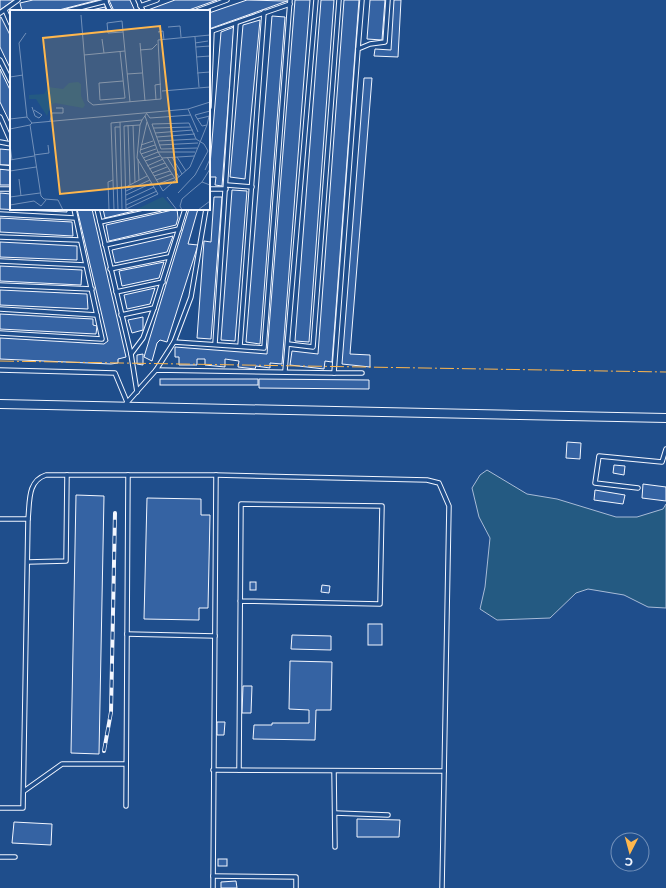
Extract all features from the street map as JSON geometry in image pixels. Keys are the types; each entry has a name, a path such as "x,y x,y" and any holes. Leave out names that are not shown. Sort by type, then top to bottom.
{"street":[{"path":"0,404 125,404 666,418"}],"lane":[{"path":"0,13 18,0"},
{"path":"70,10 105,0 110,10"},
{"path":"138,0 142,10"},
{"path":"140,6 157,0"},
{"path":"200,10 227,0"},
{"path":"285,371 316,0"},
{"path":"288,344 313,347 339,0"},
{"path":"334,373 362,0"},
{"path":"358,49 370,44 385,42 388,0"},
{"path":"174,342 264,348 290,2 210,32"},
{"path":"5,10 10,22"},
{"path":"240,346 264,12"},
{"path":"215,344 236,23"},
{"path":"0,60 10,80"},
{"path":"0,117 10,140"},
{"path":"0,167 10,168"},
{"path":"210,189 252,187"},
{"path":"0,333 102,339 74,210"},
{"path":"97,210 131,354 137,392"},
{"path":"100,222 155,210"},
{"path":"131,354 143,338 154,308 184,210"},
{"path":"0,370 115,373 125,404 156,370 174,342 191,297 206,210"},
{"path":"0,214 75,218"},
{"path":"105,245 179,229"},
{"path":"0,237 80,240"},
{"path":"110,269 169,257"},
{"path":"0,261 85,265"},
{"path":"116,292 163,282"},
{"path":"0,285 92,289"},
{"path":"121,315 154,308"},
{"path":"0,309 97,314"},
{"path":"156,370 362,373"},
{"path":"638,488 595,483 599,456 662,462 666,449"},
{"path":"0,808 24,808 28,519 33,484 40,477 46,475 216,475 427,480 439,483 450,506 442,888"},
{"path":"28,562 66,561 67,475"},
{"path":"126,806 128,475"},
{"path":"213,888 216,475"},
{"path":"239,770 240,601 241,504 382,506 380,604 240,601"},
{"path":"0,519 28,519"},
{"path":"127,634 214,636"},
{"path":"24,791 62,764 126,764"},
{"path":"213,770 444,771"},
{"path":"334,771 335,847"},
{"path":"335,813 388,815"},
{"path":"0,857 15,857"},
{"path":"213,876 296,877 296,888"}],"shaded area":[{"path":"487,470 527,494 557,499 616,517 637,517 663,509 666,504 666,608 648,607 624,595 588,589 576,593 550,618 497,620 480,609 485,587 490,538 479,517 472,488 480,475"}],"building":[{"path":"0,0 14,0 0,10"},
{"path":"33,0 98,0 59,10 22,10 20,3"},
{"path":"109,0 130,0 135,10 114,10"},
{"path":"175,0 217,0 189,10 148,10"},
{"path":"247,0 287,1 210,29 210,13"},
{"path":"295,0 310,0 282,364 270,363 270,368 256,366 255,369 238,367 239,361 225,359 225,367 205,365 205,359 197,359 197,365 179,365 179,357 175,357 175,347 267,354"},
{"path":"321,0 334,0 309,342 295,341"},
{"path":"344,0 359,0 332,362 325,361 324,369 290,365 292,351 318,354"},
{"path":"370,0 385,0 382,40 367,39"},
{"path":"394,0 401,0 398,57 374,56 375,49 391,50"},
{"path":"105,7 106,10 92,10"},
{"path":"272,16 285,17 260,344 246,342"},
{"path":"1,17 10,35 10,68 0,47"},
{"path":"260,20 245,179 230,177 243,25"},
{"path":"234,27 222,186 215,185 216,177 210,177 221,32"},
{"path":"0,69 10,90 10,123 0,102"},
{"path":"364,78 372,78 350,354 370,355 370,367 342,364"},
{"path":"0,149 10,150 10,165 0,165"},
{"path":"0,169 10,170 10,185 0,185"},
{"path":"232,190 247,191 235,341 221,340"},
{"path":"0,193 10,194 10,209 0,209"},
{"path":"214,197 222,197 211,339 197,338 204,241 211,242"},
{"path":"22,210 67,210 67,212"},
{"path":"77,210 92,210 126,357 118,359 118,363 111,364 0,359 0,338 104,344 108,341"},
{"path":"103,210 138,210 105,218"},
{"path":"177,210 178,218 176,225 109,241 106,225"},
{"path":"189,210 198,210 188,244 198,245 167,342 160,340 157,343 152,361 144,357"},
{"path":"0,218 72,222 73,236 0,232"},
{"path":"173,236 167,252 115,263 112,250"},
{"path":"0,242 77,246 77,260 0,257"},
{"path":"164,262 159,278 122,286 119,271"},
{"path":"0,266 82,270 81,285 0,281"},
{"path":"155,288 150,304 127,309 124,295"},
{"path":"0,290 87,294 88,309 0,305"},
{"path":"0,314 93,319 93,325 97,326 96,334 0,329"},
{"path":"143,317 143,330 132,333 128,320"},
{"path":"143,354 143,365 137,364 137,355"},
{"path":"160,379 258,379 258,385 160,385"},
{"path":"259,379 369,380 369,389 259,388"},
{"path":"567,442 581,443 580,459 566,458"},
{"path":"614,465 625,466 624,475 613,473"},
{"path":"643,484 666,487 666,501 642,498"},
{"path":"595,490 625,495 623,504 594,500"},
{"path":"76,495 104,496 99,754 71,753"},
{"path":"147,498 201,499 201,515 210,515 208,608 199,608 199,620 144,619"},
{"path":"250,582 256,582 256,590 250,590"},
{"path":"322,585 330,586 329,593 321,592"},
{"path":"368,624 382,624 382,645 368,645"},
{"path":"292,635 331,636 331,650 291,649"},
{"path":"290,661 332,662 331,710 316,710 315,740 253,739 254,725 272,725 272,723 309,723 309,710 289,709"},
{"path":"243,686 252,686 251,713 242,713"},
{"path":"217,722 225,722 224,735 217,735"},
{"path":"357,819 400,820 399,837 357,837"},
{"path":"14,822 52,824 51,845 12,843"},
{"path":"218,859 227,859 227,866 218,866"},
{"path":"236,881 237,888 221,888 221,882"}],"railway":[{"path":"104,751 111,712 115,513"}],"power":[{"path":"0,361 666,372"}]}
